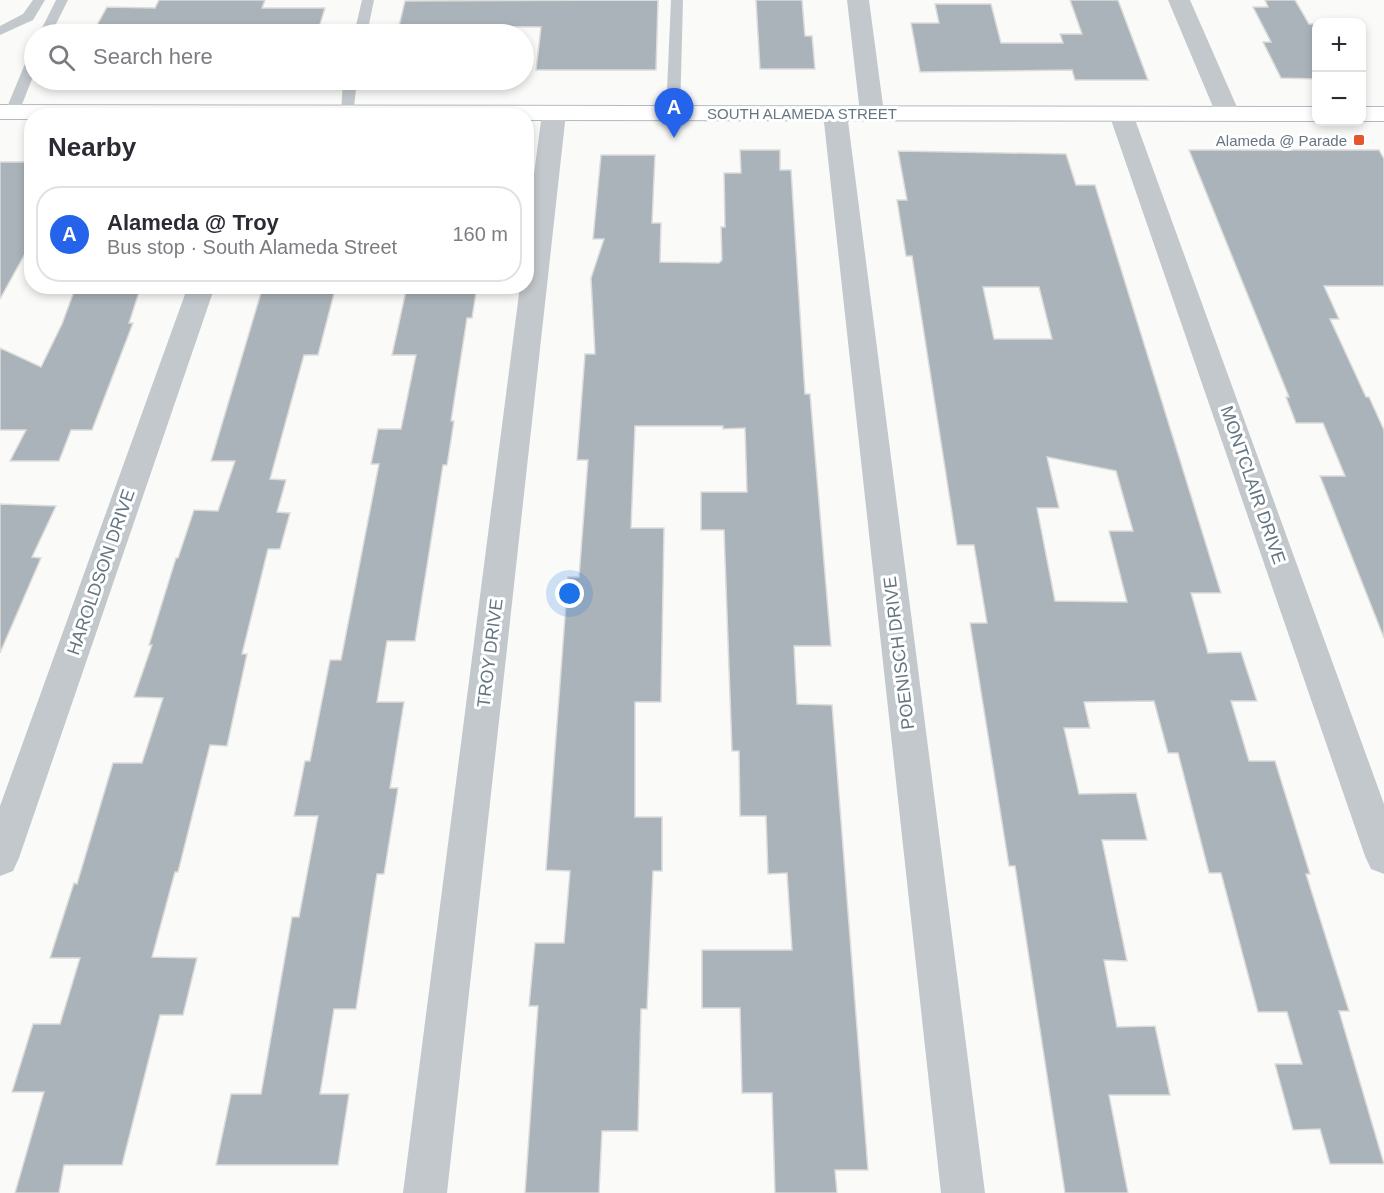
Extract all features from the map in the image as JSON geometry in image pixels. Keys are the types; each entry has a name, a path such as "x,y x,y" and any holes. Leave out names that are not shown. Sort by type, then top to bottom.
{"main road":[{"name":"SOUTH ALAMEDA STREET","path":"6,112 24,112"},
{"name":"SOUTH ALAMEDA STREET","path":"534,113 1312,114"},
{"path":"1366,114 1384,114"}],"street":[{"path":"858,0 872,113"},
{"path":"1179,0 1228,114"},
{"name":"TROY DRIVE","path":"534,280 554,113"},
{"name":"POENISCH DRIVE","path":"835,113 963,1193"},
{"name":"MONTCLAIR DRIVE","path":"1121,114 1384,856"},
{"name":"HAROLDSON DRIVE","path":"0,858 199,294"},
{"name":"TROY DRIVE","path":"425,1193 532,294"}],"lane":[{"path":"0,31 28,17 39,0"},
{"path":"50,24 62,0"},
{"path":"362,24 368,0"},
{"path":"673,113 677,0"},
{"path":"6,112 24,78"},
{"path":"348,108 349,90"}],"building":[{"path":"159,0 265,0 262,8 325,8 320,24 98,24 107,7 155,8"},
{"path":"658,0 656,70 536,70 541,27 534,27 534,24 399,24 405,1"},
{"path":"756,0 802,0 805,36 812,36 815,69 760,69"},
{"path":"1070,0 1118,0 1148,80 1075,80 1072,70 920,72 911,23 939,23 935,4 991,4 1001,43 1063,43 1060,34 1082,34"},
{"path":"1265,0 1295,0 1309,24 1312,24 1312,79 1281,78 1263,42 1271,42 1253,7 1268,7"},
{"path":"740,150 780,150 780,170 791,170 805,394 810,394 831,646 794,646 797,704 832,705 868,1170 835,1170 837,1193 775,1193 772,1093 742,1093 740,1008 702,1008 702,950 792,950 787,873 768,874 766,816 740,816 739,751 732,751 724,530 701,530 701,492 747,492 745,428 635,426 631,528 664,528 661,702 635,702 635,817 662,817 662,871 653,871 647,1009 641,1009 638,1131 602,1131 599,1193 525,1193 538,1006 529,1006 535,943 564,943 570,871 546,870 568,577 579,577 588,460 577,460 585,354 595,354 591,278 604,239 593,239 601,155 655,155 652,223 661,223 660,262 719,263 722,260 721,227 725,227 724,173 741,173"},
{"path":"1189,150 1379,150 1384,159 1384,286 1324,286 1339,319 1330,319 1384,430 1384,638 1320,476 1345,476 1323,423 1296,423 1286,397 1289,397"},
{"path":"898,151 1066,154 1076,185 1095,185 1221,593 1191,593 1208,653 1241,652 1257,701 1231,701 1249,761 1275,761 1310,874 1306,874 1349,1011 1339,1011 1384,1164 1330,1164 1320,1129 1293,1130 1275,1064 1302,1064 1287,1012 1258,1012 1221,873 1209,873 1178,753 1168,753 1154,701 1084,702 1090,728 1064,728 1079,794 1136,793 1147,840 1102,840 1127,961 1104,960 1117,1027 1155,1026 1170,1095 1109,1095 1128,1193 1065,1193 1015,866 1009,866 970,623 987,623 974,545 957,545 912,256 906,256 897,200 907,200","holes":["983,287 1039,287 1052,339 994,339","1047,457 1116,471 1133,531 1109,531 1127,602 1055,601 1037,508 1059,508"]},
{"path":"0,162 24,162 24,256 0,299"},
{"path":"73,294 138,294 129,323 133,323 92,430 71,430 59,461 10,461 26,430 0,430 0,348 41,367 62,324"},
{"path":"261,294 334,294 318,355 304,355 270,479 286,480 277,512 290,513 280,549 268,549 242,654 247,654 227,746 210,745 178,872 175,872 152,957 197,958 183,1015 160,1015 122,1165 64,1165 59,1193 15,1193 44,1092 12,1092 33,1024 60,1024 80,958 50,958 74,883 77,884 113,763 142,763 163,698 134,697 152,645 149,645 176,558 178,558 194,510 218,511 235,461 211,461"},
{"path":"405,294 476,294 472,318 467,318 451,421 454,421 447,465 443,465 415,641 387,641 377,702 404,702 390,788 398,788 384,874 377,874 356,1009 334,1009 320,1094 349,1094 338,1165 216,1165 231,1094 261,1094 292,917 299,917 318,816 294,816 305,761 310,761 330,660 341,660 379,464 371,464 378,429 401,429 416,355 392,355"},
{"path":"0,504 56,506 32,557 41,558 0,653"}],"place":[{"name":"Alameda @ Troy","path":"674,138"},
{"name":"Alameda @ Parade","path":"1359,140"}]}
